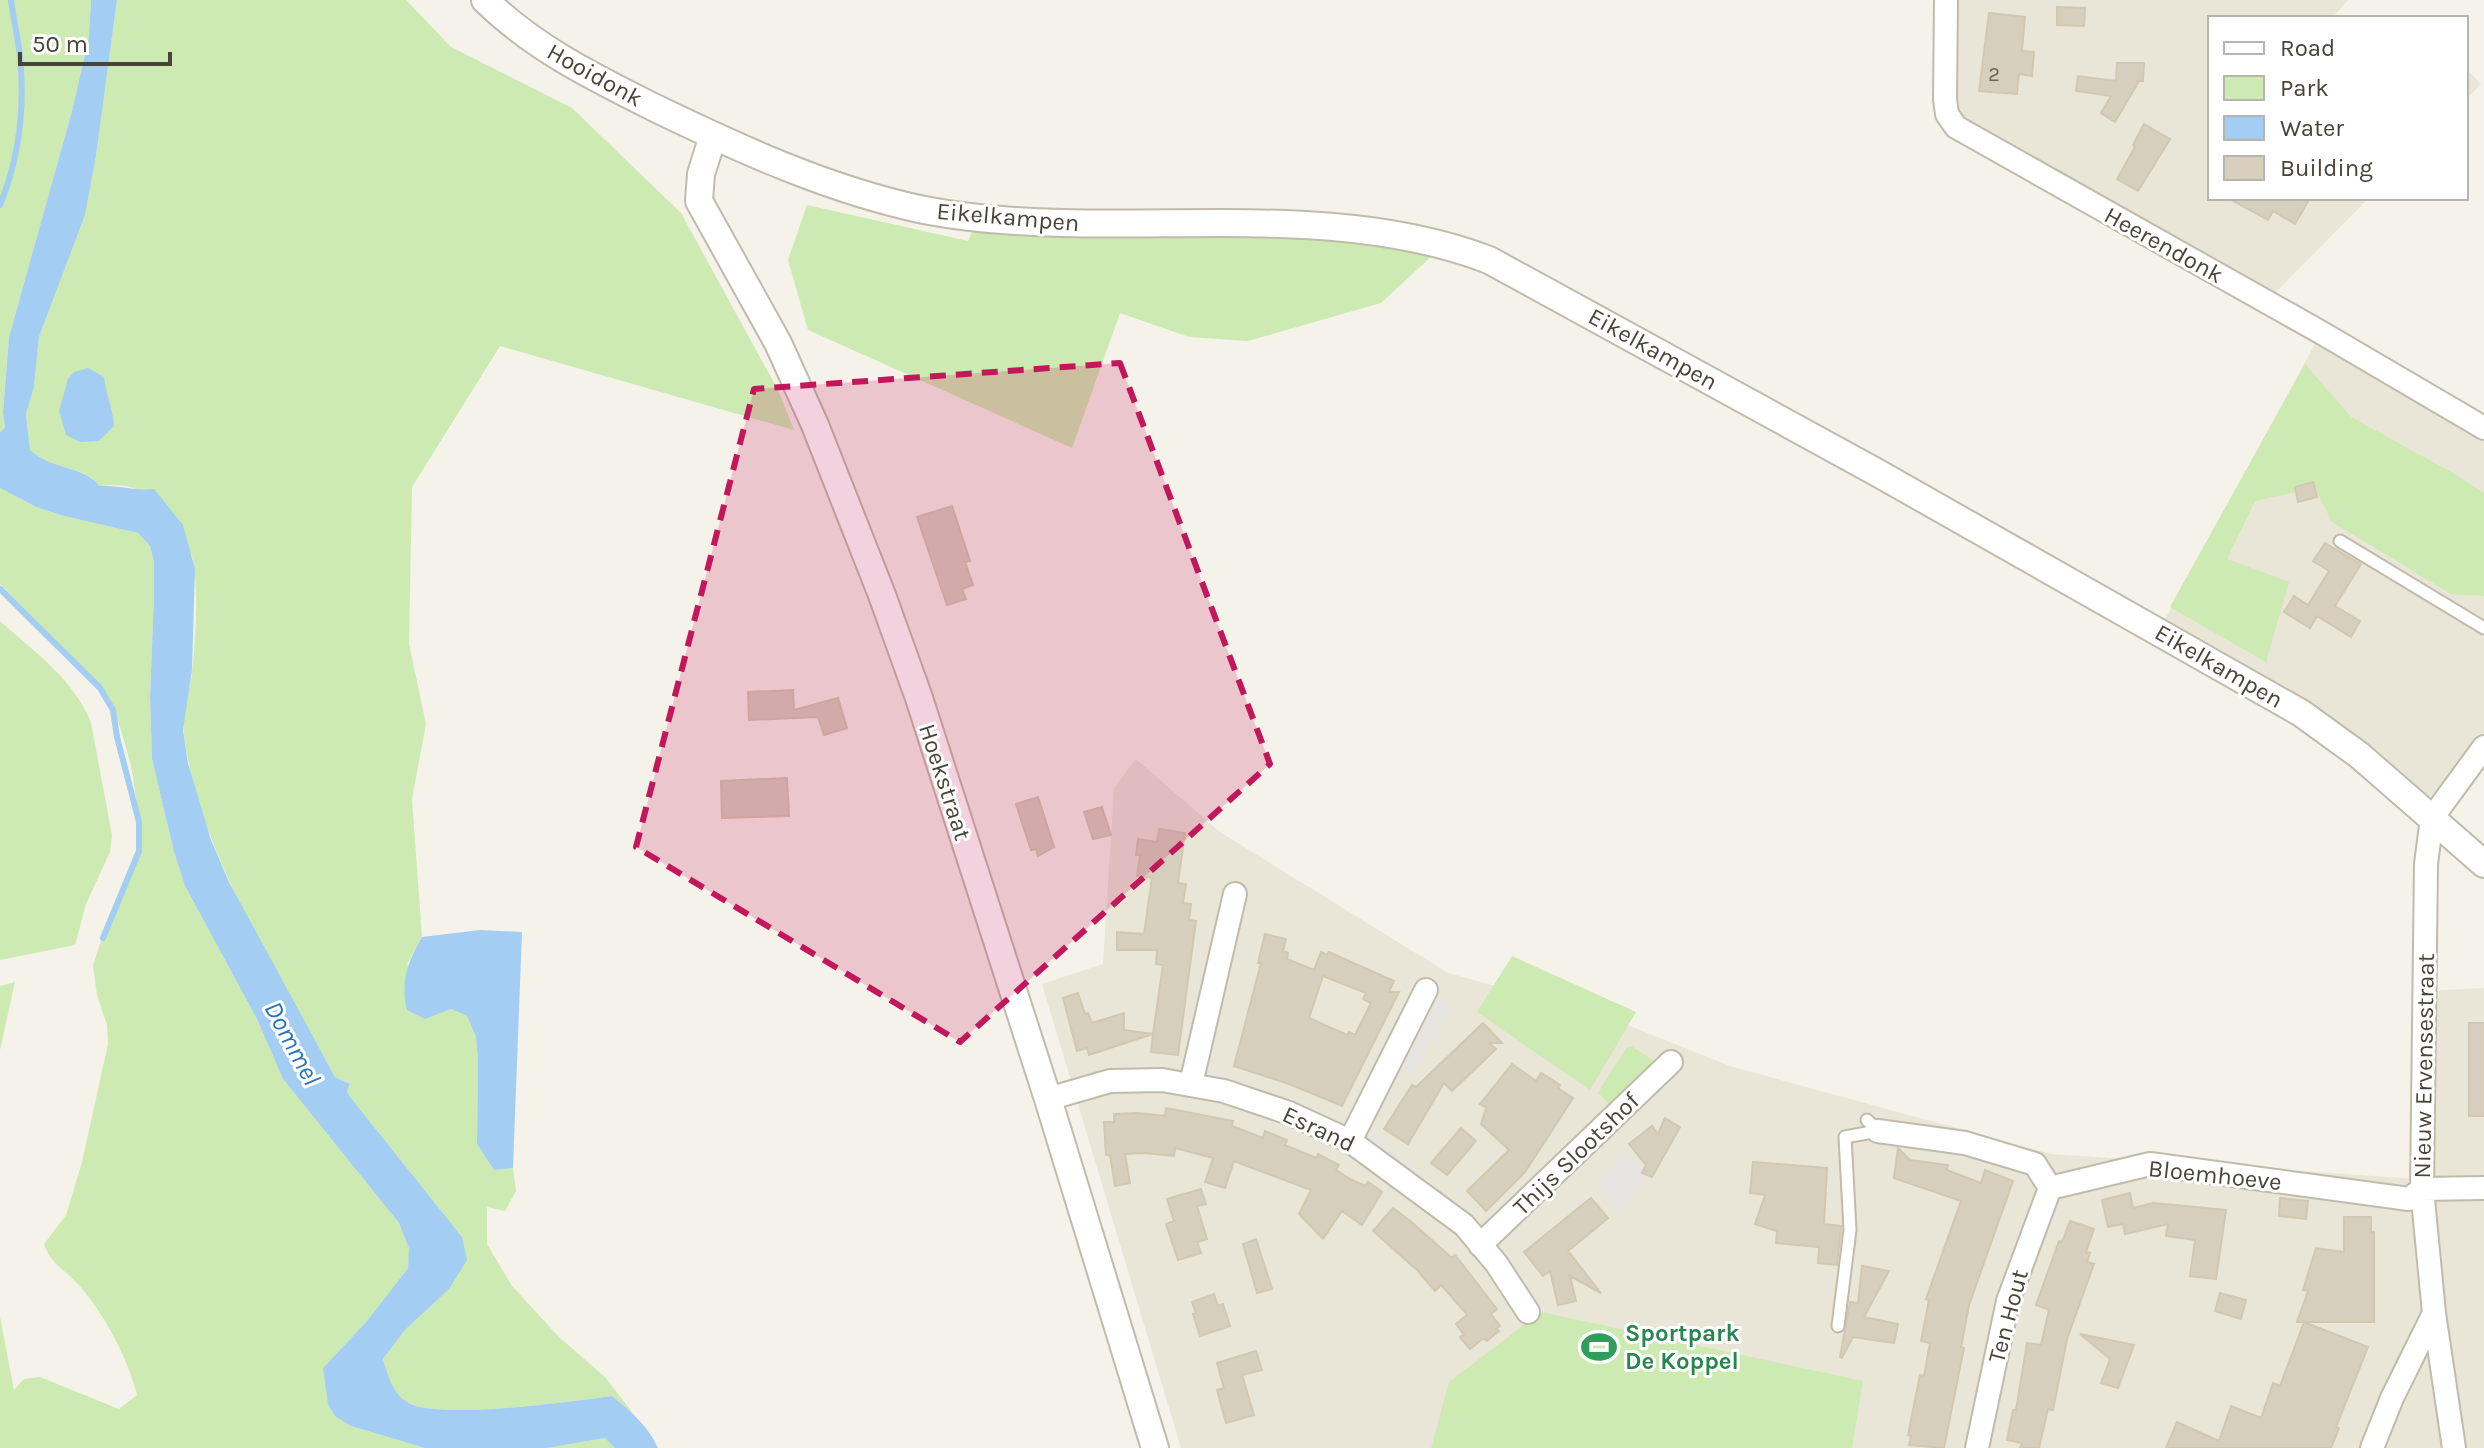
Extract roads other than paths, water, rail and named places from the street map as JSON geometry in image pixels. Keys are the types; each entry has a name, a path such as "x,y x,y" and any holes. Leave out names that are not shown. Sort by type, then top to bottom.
{"street":[{"name":"Hooidonk","path":"485,0 518,30 551,53 598,80 713,136"},
{"name":"Heerendonk","path":"1946,0 1945,99 1947,114 1956,127 2484,428"},
{"name":"Eikelkampen","path":"713,136 845,189 927,210 1035,222 1359,228 1434,242 1489,260 1876,472 2301,713 2359,755 2484,864"},
{"name":"Hoekstraat","path":"713,136 701,174 699,201 778,343 815,425 919,698 1048,1099 1155,1448"},
{"path":"2432,818 2484,747"},
{"name":"Nieuw Ervensestraat","path":"2432,818 2426,864 2422,1189 2434,1313 2454,1448"},
{"path":"1191,1084 1235,894"},
{"path":"1350,1141 1426,990"},
{"name":"Thijs Slootshof","path":"1480,1245 1671,1062"},
{"name":"Esrand","path":"1048,1099 1110,1081 1162,1080 1191,1084 1257,1102 1350,1141 1464,1225 1496,1263 1528,1312"},
{"path":"1872,1125 1965,1143 2035,1164 2050,1188"},
{"name":"Bloemhoeve","path":"2050,1188 2150,1164 2409,1199 2422,1189 2484,1188"},
{"name":"Ten Hout","path":"1977,1448 2008,1301 2050,1188"},
{"path":"2372,1448 2392,1398 2434,1313"}],"lane":[{"path":"2340,541 2484,628"},
{"path":"1838,1326 1850,1230 1845,1137 1872,1125"}],"water":[{"name":"Dommel","path":"91,0 117,0 85,215 39,337 34,387 26,414 30,450 48,461 84,474 100,486 154,489 183,525 195,569 192,670 183,730 188,763 211,840 229,882 335,1077 350,1084 347,1092 351,1098 462,1237 467,1260 449,1289 405,1330 383,1359 389,1377 407,1402 446,1410 506,1408 612,1396 638,1419 658,1448 615,1448 605,1438 547,1448 425,1448 351,1426 335,1416 328,1404 323,1368 367,1321 408,1268 409,1248 399,1223 283,1079 257,1019 185,886 152,759 150,696 154,562 150,546 138,533 36,507 0,488 0,432 5,428 3,412 9,337 72,111 89,37"},
{"path":"88,368 104,377 114,426 99,441 80,442 66,435 59,411 68,379 74,372"},
{"path":"480,930 522,932 513,1168 494,1170 477,1144 478,1062 476,1037 467,1016 451,1009 425,1019 407,1010 404,990 409,963 422,937"}],"waterway":[{"path":"0,205 15,156 22,86 11,0"},
{"path":"0,589 100,688 113,710 139,822 139,851 103,938"}],"place":[{"name":"Sportpark De Koppel","path":"1599,1347"}]}
